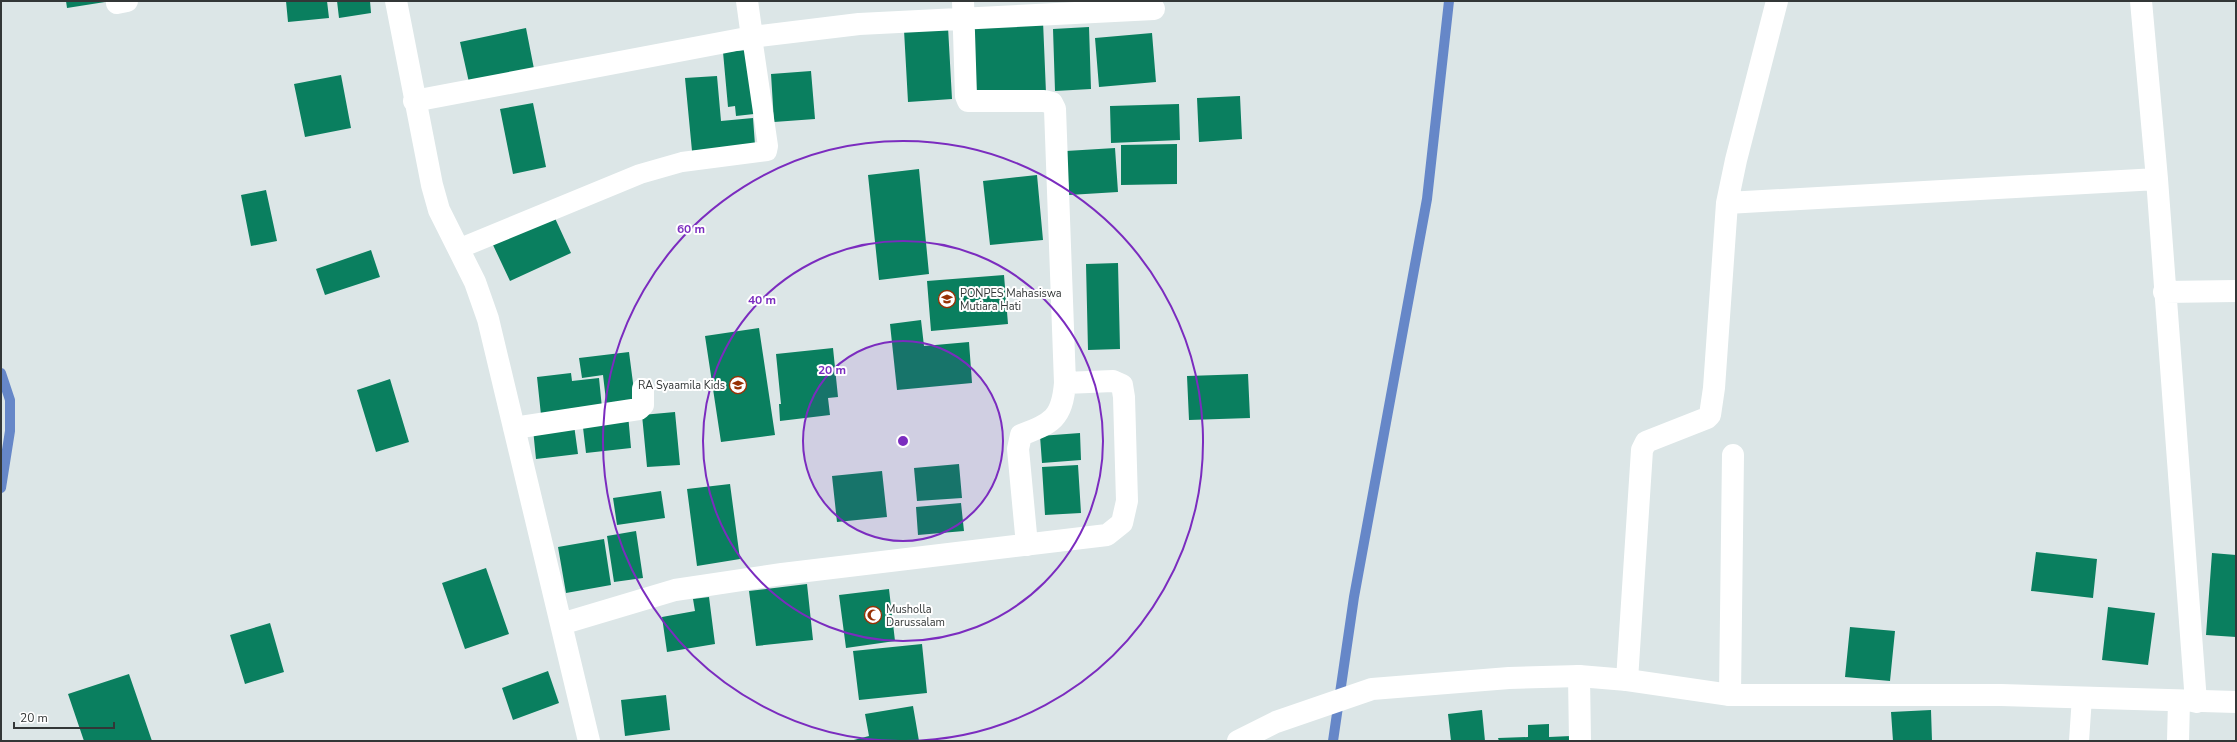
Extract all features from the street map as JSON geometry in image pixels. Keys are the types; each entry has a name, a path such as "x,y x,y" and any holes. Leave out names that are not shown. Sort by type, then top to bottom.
{"street":[{"path":"396,1 414,101 439,210 475,282 488,319 589,741"},
{"path":"747,1 752,37"},
{"path":"1627,680 1642,450 1646,442 1707,418 1710,415 1714,388 1727,203 1736,160 1777,1"},
{"path":"2141,1 2157,179 2187,701 2178,741"},
{"path":"414,101 752,37 963,9 1154,9"},
{"path":"963,9 966,96 968,101 1044,101 1052,103 1055,109 1065,383 1063,402 1055,416 1047,425 1021,435 1018,449 1027,545"},
{"path":"1727,203 2157,179"},
{"path":"2164,292 2236,291"},
{"path":"561,624 675,590 782,574 1106,535 1122,523 1127,502 1124,397 1122,385 1113,381 1065,383"},
{"path":"514,428 639,409 643,405 643,389"},
{"path":"1730,696 1733,455"},
{"path":"1579,676 1580,741"},
{"path":"1238,741 1276,722 1372,689 1509,678 1579,676 1627,680 1730,696 2082,697 2236,702"}],"lane":[{"path":"458,249 640,174 682,162 766,151 768,146 752,37"},
{"path":"2079,741 2082,697"}],"building":[{"path":"66,1 105,1 105,2 67,8"},
{"path":"286,1 327,1 329,18 288,22"},
{"path":"337,1 370,1 371,13 339,18"},
{"path":"1043,21 1046,93 970,97 967,25"},
{"path":"948,27 952,99 908,102 904,30"},
{"path":"1089,27 1091,89 1055,91 1053,29"},
{"path":"526,28 535,74 470,87 460,42"},
{"path":"1152,33 1156,82 1099,87 1095,38"},
{"path":"748,50 754,114 736,116 735,106 728,107 723,52"},
{"path":"811,71 815,119 774,122 771,74"},
{"path":"341,75 351,128 305,137 294,84"},
{"path":"717,76 721,121 753,118 755,145 692,151 685,78"},
{"path":"1240,96 1242,139 1199,142 1197,98"},
{"path":"533,103 546,167 513,174 500,109"},
{"path":"1179,104 1180,140 1111,143 1110,106"},
{"path":"1177,144 1177,184 1121,185 1121,145"},
{"path":"1115,148 1118,192 1069,195 1066,151"},
{"path":"919,169 929,274 879,280 868,175"},
{"path":"1037,175 1043,240 990,245 983,181"},
{"path":"266,190 277,241 251,246 241,195"},
{"path":"554,216 571,253 510,281 493,245"},
{"path":"371,250 380,277 325,295 316,269"},
{"path":"1118,263 1120,349 1088,350 1086,264"},
{"path":"1004,275 1008,324 931,331 927,281"},
{"path":"921,320 924,346 969,342 972,383 897,390 890,324"},
{"path":"759,328 775,435 721,442 705,336"},
{"path":"833,348 838,397 828,398 830,415 780,421 779,404 781,404 776,354"},
{"path":"629,352 636,406 607,409 603,375 582,378 579,358"},
{"path":"571,373 572,381 599,378 602,408 541,415 537,377"},
{"path":"1248,374 1250,418 1189,420 1187,376"},
{"path":"390,379 409,442 376,452 357,390"},
{"path":"675,412 680,465 647,467 642,415"},
{"path":"628,414 631,448 586,453 582,419"},
{"path":"574,425 578,454 536,459 533,429"},
{"path":"1080,433 1081,460 1042,463 1040,436"},
{"path":"959,464 962,498 917,501 914,468"},
{"path":"1078,465 1081,513 1045,515 1042,467"},
{"path":"882,471 887,517 837,522 832,476"},
{"path":"730,484 740,559 697,566 687,489"},
{"path":"661,491 665,518 617,525 613,498"},
{"path":"961,503 964,531 918,535 916,507"},
{"path":"636,531 643,578 614,582 607,536"},
{"path":"604,539 611,585 566,593 558,547"},
{"path":"2036,552 2097,559 2093,598 2031,591"},
{"path":"2212,553 2236,555 2236,637 2206,635"},
{"path":"486,568 509,634 465,649 442,583"},
{"path":"807,584 813,640 756,646 749,591"},
{"path":"889,589 895,641 846,648 839,595"},
{"path":"709,597 715,644 667,652 662,617 695,611 693,599"},
{"path":"2108,607 2155,613 2148,665 2102,660"},
{"path":"270,623 284,672 245,684 230,635"},
{"path":"1850,627 1895,631 1890,681 1845,677"},
{"path":"922,644 927,693 859,700 853,651"},
{"path":"548,671 559,703 513,720 502,688"},
{"path":"129,674 152,741 84,741 68,694"},
{"path":"666,695 670,730 625,736 621,700"},
{"path":"913,706 919,741 850,741 869,736 865,714"},
{"path":"1482,710 1485,741 1451,741 1448,714"},
{"path":"1931,710 1932,741 1893,741 1891,712"},
{"path":"1549,724 1549,737 1571,736 1571,741 1499,741 1498,738 1528,737 1528,725"}],"waterway":[{"path":"1333,741 1354,597 1427,199 1449,1"},
{"path":"1,373 10,400 10,431 1,488"}],"place":[{"name":"PONPES Mahasiswa Mutiara Hati","path":"947,299"},
{"name":"RA Syaamila Kids","path":"738,385"},
{"name":"Musholla Darussalam","path":"873,615"}]}
